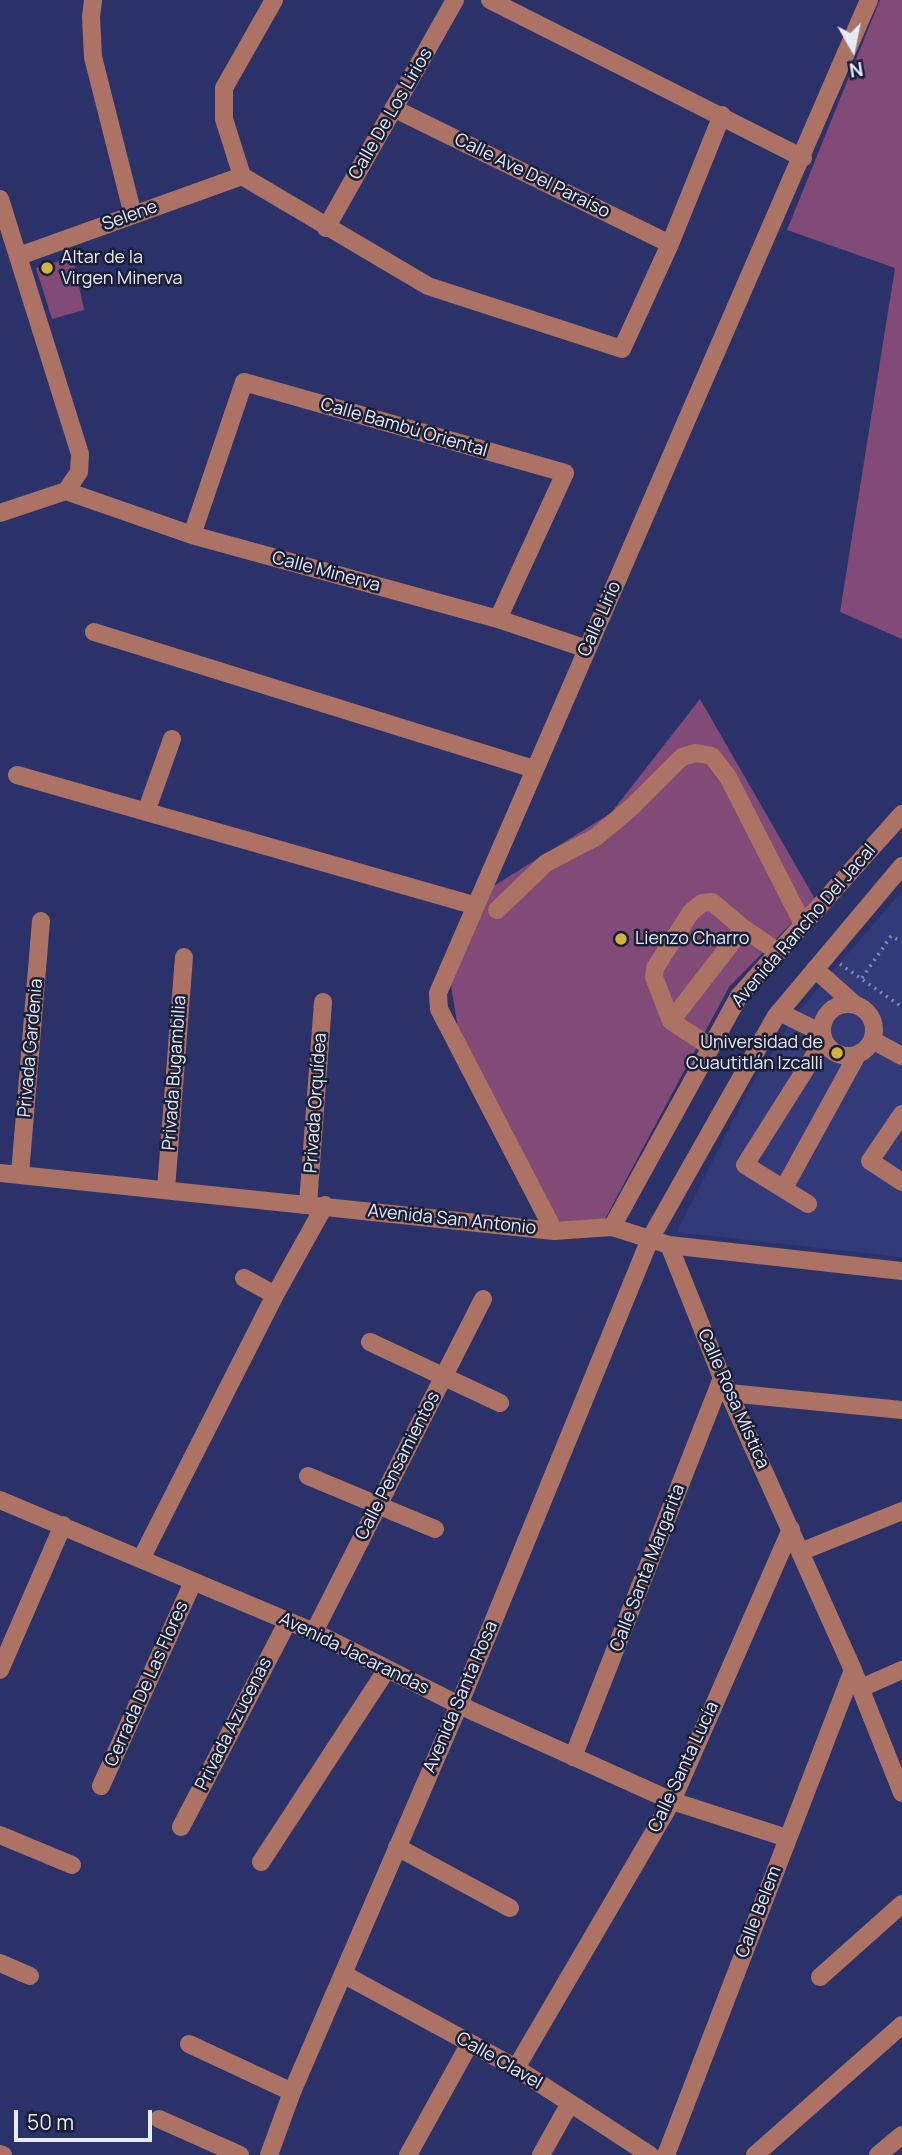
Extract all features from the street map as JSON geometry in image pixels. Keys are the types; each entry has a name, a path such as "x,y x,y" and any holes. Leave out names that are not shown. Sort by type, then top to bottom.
{"street":[{"path":"93,0 93,57 133,215"},
{"path":"274,0 224,88 224,119 242,176 428,286 622,349 670,244 722,115"},
{"name":"Calle De Los Lirios","path":"327,228 456,0"},
{"path":"490,0 803,158"},
{"name":"Calle Lirio","path":"554,1231 437,1000 474,905 803,158 869,0"},
{"name":"Calle Ave Del Paraíso","path":"394,109 670,244"},
{"name":"Selene","path":"19,256 242,176"},
{"path":"0,199 80,454 79,472 66,491 0,513"},
{"name":"Calle Bambú Oriental","path":"192,535 244,382 565,473 498,619"},
{"name":"Calle Minerva","path":"66,491 192,535 498,619 587,649"},
{"path":"94,632 534,769"},
{"path":"146,812 172,738"},
{"path":"497,910 545,863 596,837 633,806 682,757 696,753 712,756 728,777 803,924"},
{"path":"17,775 474,905"},
{"name":"Avenida Rancho Del Jacal","path":"612,1227 709,1046 739,996 900,820"},
{"name":"Avenida Rancho Del Jacal","path":"650,1239 779,1012 902,866"},
{"path":"709,1046 671,1021 654,977 655,968 691,912 702,903 712,902 778,952"},
{"name":"Privada Gardenia","path":"20,1174 41,921"},
{"path":"671,1021 743,928"},
{"name":"Privada Bugambilia","path":"166,1189 184,957"},
{"path":"821,962 853,1003 873,1017 874,1041"},
{"name":"Privada Orquídea","path":"317,1205 323,1002"},
{"path":"808,1204 745,1165 822,1036 830,1010 853,1003"},
{"path":"779,1012 822,1036 832,1053 856,1057"},
{"path":"874,1041 902,1056"},
{"path":"784,1188 856,1057 874,1041"},
{"path":"902,1114 870,1161 902,1182"},
{"name":"Avenida San Antonio","path":"0,1173 554,1231 612,1227 669,1245 902,1271"},
{"path":"141,1559 275,1295 317,1205"},
{"name":"Avenida Santa Rosa","path":"269,2155 292,2092 458,1705 650,1239"},
{"name":"Calle Rosa Mística","path":"669,1245 726,1385 853,1670 902,1793"},
{"path":"244,1278 275,1295"},
{"name":"Calle Pensamientos","path":"314,1632 483,1299"},
{"path":"370,1342 500,1403"},
{"path":"726,1385 902,1410"},
{"name":"Calle Santa Margarita","path":"573,1757 726,1385"},
{"path":"308,1476 435,1529"},
{"name":"Avenida Jacarandas","path":"0,1500 314,1632 458,1705 672,1801 787,1838"},
{"path":"800,1552 902,1511"},
{"path":"0,1670 63,1525"},
{"name":"Calle Santa Lucía","path":"516,2068 672,1801 791,1530"},
{"name":"Cerrada De Las Flores","path":"101,1786 193,1582"},
{"name":"Privada Azucenas","path":"181,1826 288,1621"},
{"path":"261,1862 387,1669"},
{"name":"Calle Belem","path":"666,2155 853,1670"},
{"path":"860,1688 902,1670"},
{"path":"0,1835 72,1865"},
{"path":"397,1847 510,1908"},
{"path":"820,1977 902,1904"},
{"path":"0,1962 30,1976"},
{"name":"Calle Clavel","path":"343,1973 516,2068 569,2105 650,2155"},
{"path":"755,2155 902,2025"},
{"path":"408,2155 470,2043"},
{"path":"189,2044 292,2092"},
{"path":"541,2155 569,2105"},
{"path":"159,2119 240,2155"},
{"path":"878,2155 902,2135"}],"path":[{"path":"862,978 891,936 902,942"},
{"path":"821,962 862,978 902,1007"}],"shaded area":[{"path":"880,0 902,0 902,639 840,612 895,268 787,230"},
{"path":"73,257 84,310 52,319 36,268"},
{"name":"Lienzo Charro","path":"700,699 815,899 729,987 604,1221 553,1223 460,1041 450,979 484,892 611,813"},
{"name":"Universidad de Cuautitlán Izcalli","path":"902,891 902,1257 677,1232 748,1091 796,1014"}],"place":[{"name":"Altar de la Virgen Minerva","path":"47,268"},
{"name":"Lienzo Charro","path":"621,939"},
{"name":"Universidad de Cuautitlán Izcalli","path":"837,1053"}]}
